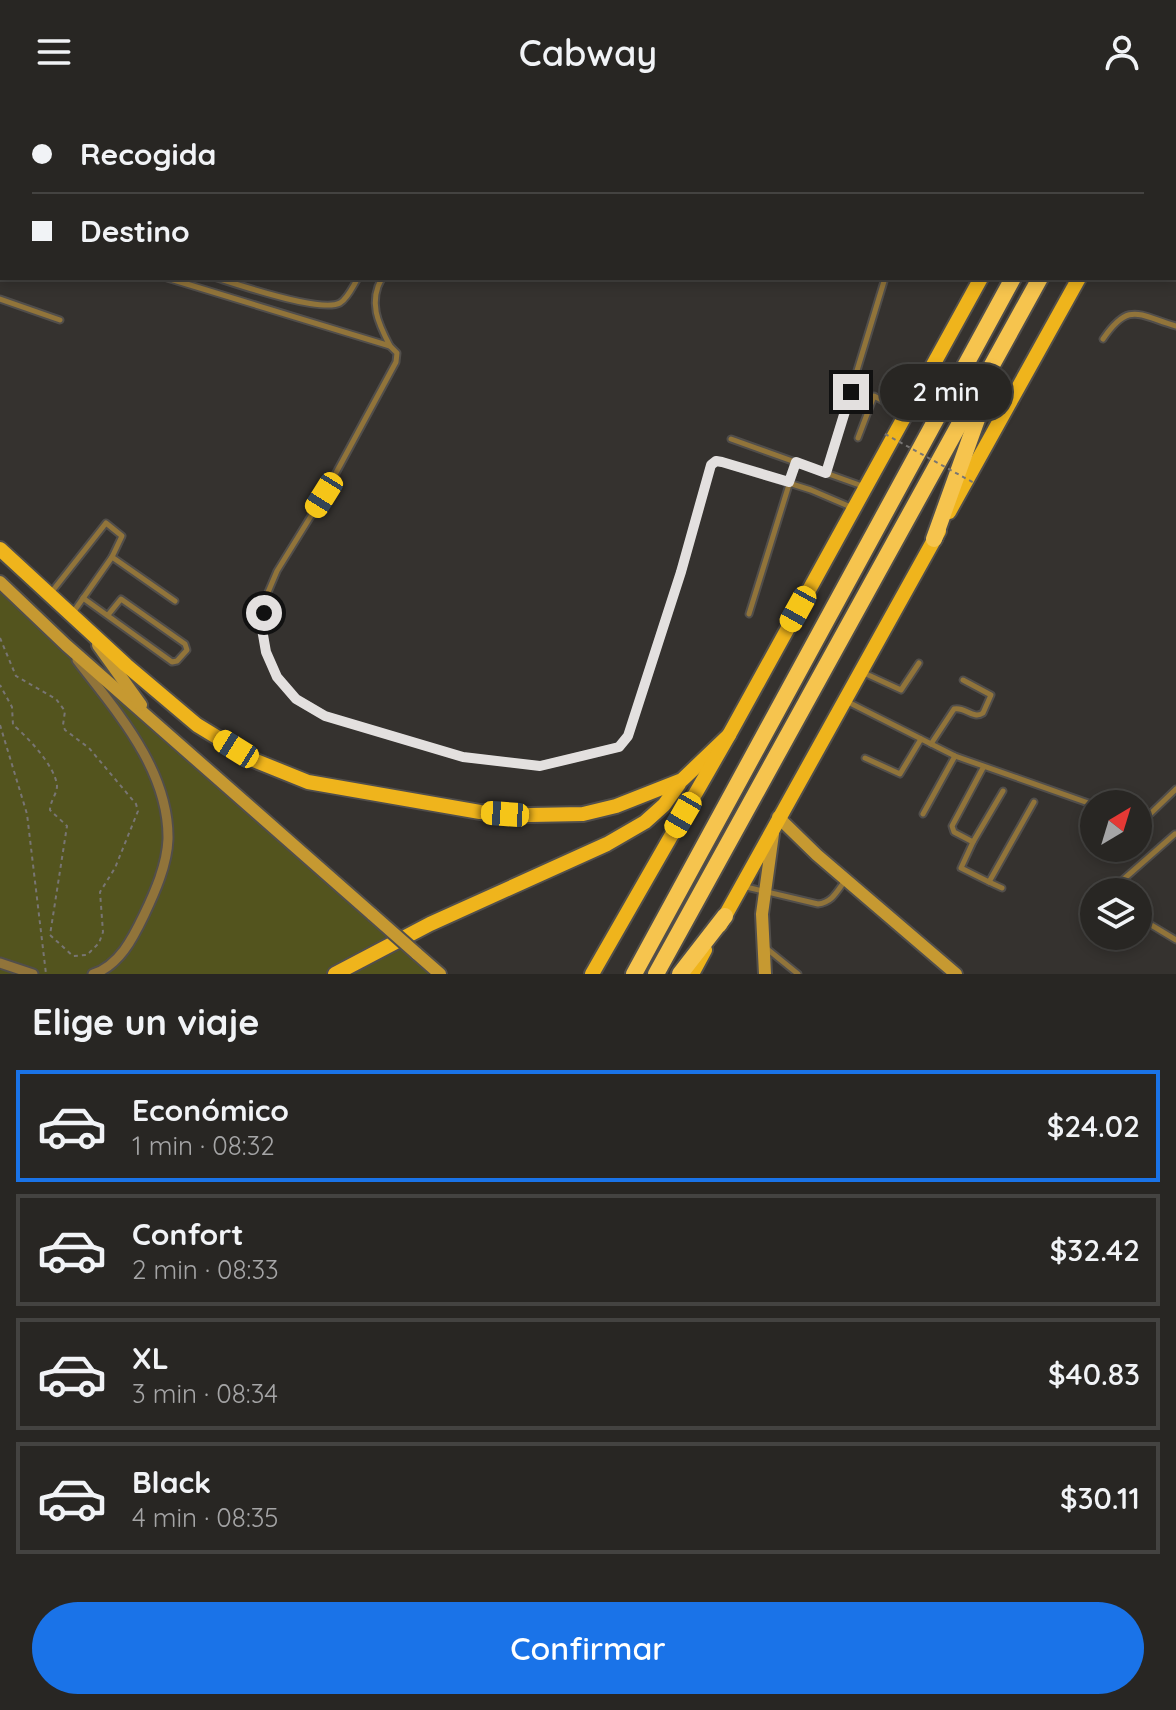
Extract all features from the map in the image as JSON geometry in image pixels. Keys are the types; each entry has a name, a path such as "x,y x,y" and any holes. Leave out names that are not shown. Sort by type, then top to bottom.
{"highway":[{"path":"634,974 1012,280"},
{"path":"656,974 1039,280"},
{"path":"934,539 1007,336"},
{"path":"680,974 725,916"}],"main road":[{"path":"592,974 729,735 980,280"},
{"path":"692,974 1078,280"},
{"path":"0,549 197,725 256,761 308,782 480,812 530,815 594,811 616,806 682,780"},
{"path":"0,582 66,645 440,974"},
{"path":"87,629 155,723"},
{"path":"335,974 430,924 607,844 645,822 664,805 682,780 729,735"},
{"path":"776,821 956,974"},
{"path":"765,974 762,914 776,821"}],"street":[{"path":"66,645 134,736 160,788 168,839 153,897 137,931 115,961 93,974"},
{"path":"0,963 33,974"}],"lane":[{"path":"174,280 390,346"},
{"path":"223,280 263,293 329,306 341,303 357,280"},
{"path":"381,280 375,290 378,323 397,353 396,362 324,495 277,571 266,597 262,629 266,652 277,677 296,699 325,716 463,757 540,766 619,747 628,736 681,572 711,465 716,461 722,462 789,482 854,508"},
{"path":"826,473 884,280"},
{"path":"0,299 60,320"},
{"path":"1103,339 1117,319 1132,313 1176,326"},
{"path":"858,438 874,396 907,413"},
{"path":"731,439 866,487"},
{"path":"749,614 796,462"},
{"path":"49,595 106,523 122,536 112,557 71,615"},
{"path":"112,557 175,601"},
{"path":"83,598 175,663 187,650 185,644 121,599 108,615"},
{"path":"860,671 901,690 919,663"},
{"path":"931,744 954,709 974,715 983,713 991,695 963,680"},
{"path":"844,699 955,756 1080,800"},
{"path":"865,758 900,774 921,739"},
{"path":"923,814 955,756"},
{"path":"973,842 952,829 983,768"},
{"path":"1152,812 1176,789"},
{"path":"1002,888 961,868 1003,791"},
{"path":"989,882 1034,802"},
{"path":"1125,878 1176,833"},
{"path":"741,885 818,904 827,903 846,879"},
{"path":"1152,925 1176,940"},
{"path":"765,947 798,974"}],"path":[{"path":"885,434 976,484"},
{"path":"0,638 16,676 61,703 65,711 65,730 89,748 136,804 138,811 115,868 100,892 103,932 99,943 87,955 73,956 50,935 67,826 50,810 57,786 54,777 31,740 13,725 12,707 0,685"},
{"path":"0,725 27,814 46,974"}],"shaded area":[{"path":"0,575 433,974 0,974"}],"route":[{"path":"264,613 262,629 266,652 277,677 296,699 325,716 463,757 540,766 619,747 628,736 681,572 711,465 716,461 722,462 789,482 796,462 826,473 851,392"}]}
